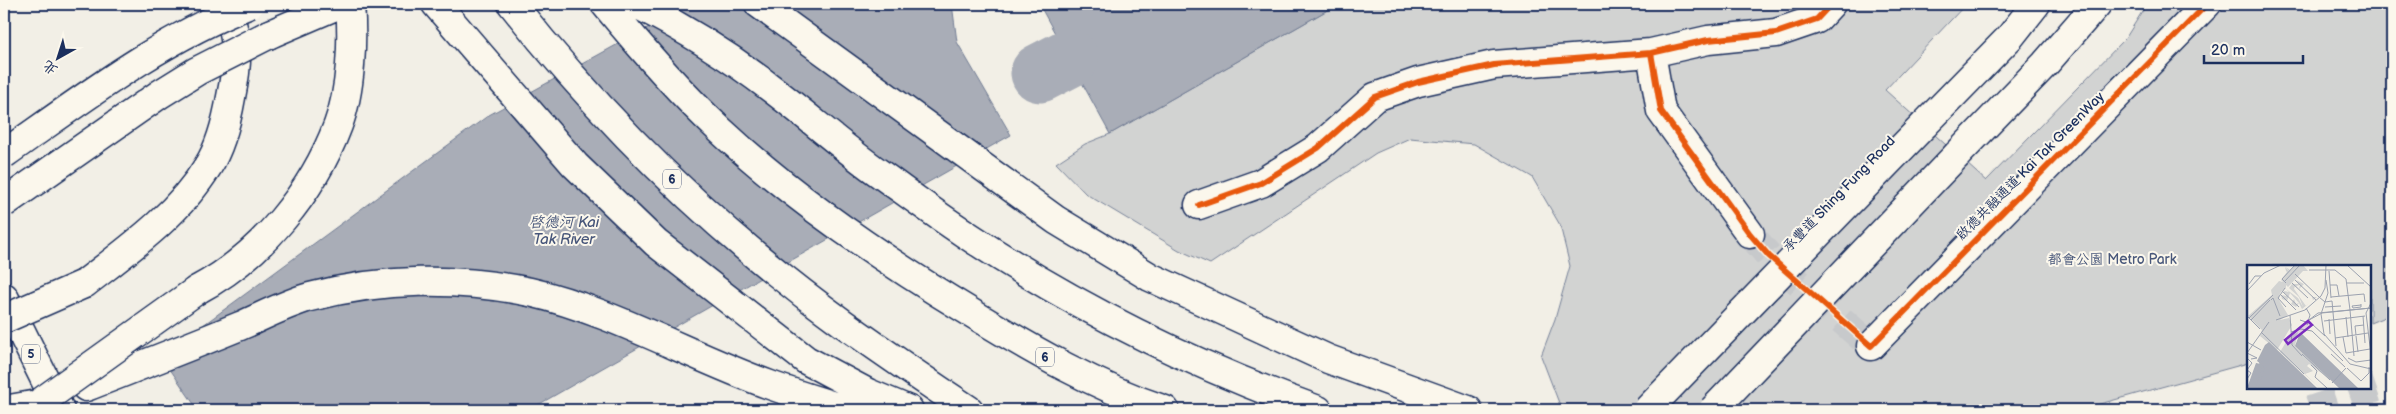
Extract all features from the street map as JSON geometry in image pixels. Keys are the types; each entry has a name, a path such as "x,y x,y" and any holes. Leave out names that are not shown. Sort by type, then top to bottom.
{"main road":[{"path":"4,319 84,284 160,222 209,165 222,136 229,110 238,51 227,4"},
{"path":"4,154 96,88 176,37 209,20 250,4"},
{"path":"4,203 95,138 197,71 270,34 340,4"},
{"path":"43,408 197,290 238,264 274,228 313,180 339,124 351,66 350,4"},
{"path":"436,4 575,165 656,243 806,360 868,393 909,410"},
{"name":"6","path":"512,4 570,75 641,151 723,226 854,331 969,410"},
{"name":"6","path":"605,4 644,52 720,130 787,187 864,244 933,290 1037,353 1138,401 1165,410"},
{"path":"636,4 674,23 724,55 770,88 876,171 964,234 1104,316 1173,350 1318,410"},
{"path":"759,4 1056,220 1160,282 1328,359 1468,410"},
{"path":"1199,205 1261,182 1318,148 1375,98 1418,82 1494,65 1651,54 1708,40 1776,33 1817,19 1831,4"},
{"name":"承豐道 Shing Fung Road","path":"1647,410 2010,37 2036,4"},
{"path":"1713,410 2045,64 2098,4"},
{"name":"啟德共融通道 Kai Tak GreenWay","path":"1871,346 2207,4"},
{"path":"1651,54 1661,111 1750,234"},
{"path":"4,410 43,408 86,387 309,297 358,286 412,281 464,283 530,292 593,312 770,385 847,410"},
{"name":"5","path":"4,297 43,408"}],"green space":[{"name":"都會公園 Metro Park","path":"1338,4 1966,4 1885,90 1986,181 2125,39 2147,4 2392,4 2392,314 2371,323 2371,265 2247,265 2247,363 2078,410 1579,410 1559,403 1541,356 1555,319 1570,266 1560,225 1532,177 1474,144 1410,138 1376,153 1210,264 1179,250 1086,194 1056,163 1085,144 1110,134"}],"water":[{"name":"啓德河 Kai Tak River","path":"691,4 952,4 957,42 1011,135 529,410 198,410 161,356 489,115"},
{"path":"1039,4 1338,4 1110,134"}],"waterway":[{"name":"啓德河 Kai Tak River","path":"1040,73 1069,58"}],"tunnel":[{"path":"1750,234 1769,256 1871,346"},
{"path":"2310,410 2392,382"}],"cycle path":[{"path":"1199,205 1261,183 1318,148 1375,97 1418,82 1494,65 1651,53 1708,40 1776,33 1817,19 1831,4"},
{"path":"1651,53 1661,111 1750,234 1769,256 1871,346 2207,4"}]}
